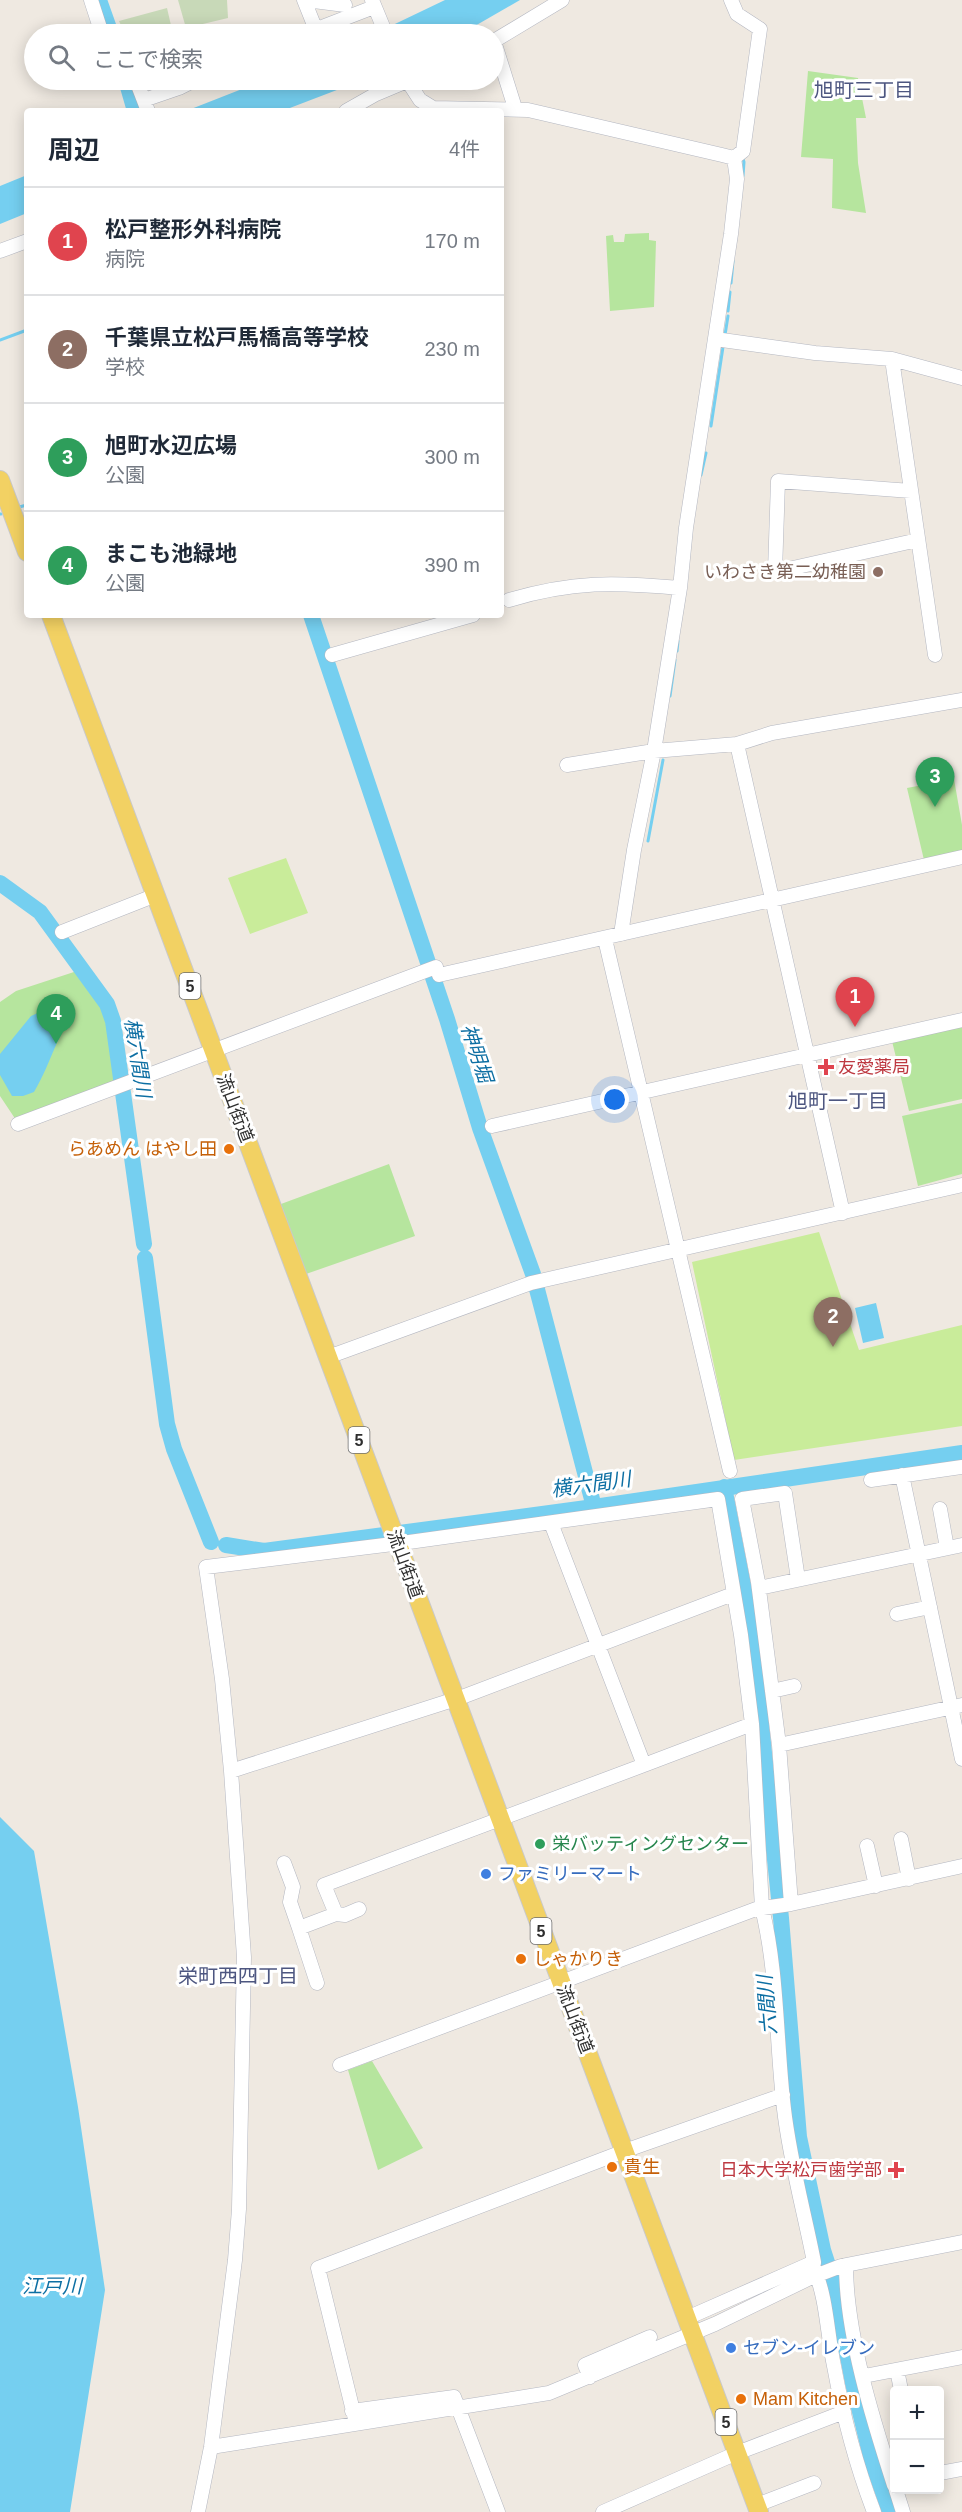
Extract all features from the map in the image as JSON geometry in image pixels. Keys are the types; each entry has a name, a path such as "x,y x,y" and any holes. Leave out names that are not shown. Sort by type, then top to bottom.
{"main road":[{"path":"0,480 24,544"},
{"name":"流山街道","path":"52,618 758,2509"}],"street":[{"path":"92,0 105,24"},
{"path":"309,24 305,0 345,5"},
{"path":"504,35 562,0"},
{"path":"731,0 737,14 760,29 748,131 743,151 734,158"},
{"path":"330,24 374,7 382,24"},
{"path":"504,73 515,108"},
{"path":"140,90 146,105 175,90"},
{"path":"351,108 385,90"},
{"path":"414,90 420,100 433,108 515,108 734,158"},
{"path":"621,934 680,588 686,528 737,179 734,158"},
{"path":"0,251 24,242"},
{"path":"715,339 815,353 892,359 962,378"},
{"path":"892,359 935,656"},
{"path":"911,491 778,481 775,572 918,540"},
{"path":"507,604 535,592 590,584 613,582 680,588"},
{"path":"332,655 462,618"},
{"path":"567,765 654,751 737,744 772,733 962,700"},
{"path":"737,744 843,1213"},
{"path":"18,1124 213,1050 432,971 605,939 962,858"},
{"path":"62,932 156,895"},
{"path":"605,939 730,1471"},
{"path":"492,1126 962,1020"},
{"path":"328,1357 537,1282 962,1185"},
{"path":"871,1480 962,1467"},
{"path":"902,1475 930,1607 957,1706 962,1759"},
{"path":"791,1904 779,1745 759,1588 742,1499 784,1493 798,1579"},
{"path":"198,2512 211,2447 234,2272 239,2209 244,1957 231,1771 222,1680 206,1567 551,1523 718,1499 733,1580 733,1594 741,1635 752,1724 762,1908 772,1966 789,2139 817,2271 824,2292 826,2326 844,2412 874,2512"},
{"path":"940,1509 947,1548"},
{"path":"551,1523 644,1765"},
{"path":"759,1588 962,1545"},
{"path":"231,1771 455,1698 733,1594"},
{"path":"897,1614 930,1607"},
{"path":"772,1691 795,1686"},
{"path":"779,1745 957,1706"},
{"path":"336,1914 324,1885 752,1724"},
{"path":"901,1839 909,1879"},
{"path":"867,1846 876,1886"},
{"path":"284,1863 293,1887 290,1902 317,1983"},
{"path":"340,2065 762,1908 791,1904 962,1866"},
{"path":"300,1928 336,1914 355,1914"},
{"path":"354,2417 318,2268 624,2151 776,2096 783,2096"},
{"path":"588,2371 817,2271 962,2242"},
{"path":"844,2266 848,2308 884,2457 890,2472"},
{"path":"211,2447 354,2417 456,2402 503,2401 549,2393 650,2337"},
{"path":"864,2376 962,2357"},
{"path":"897,2370 900,2386"},
{"path":"499,2387 503,2401"},
{"path":"456,2402 498,2512"},
{"path":"603,2512 737,2453 844,2412"},
{"path":"944,2472 962,2469"},
{"path":"758,2509 807,2482"},
{"path":"898,2494 903,2512"}],"green space":[{"path":"178,0 227,0 228,18 203,24 185,24"},
{"path":"167,8 171,24 120,24 119,21"},
{"path":"808,71 858,78 866,118 856,118 858,163 866,213 832,208 833,159 801,157"},
{"path":"649,233 649,240 656,241 654,307 610,311 606,236 613,235 614,242 624,242 625,234"},
{"path":"954,779 962,825 962,851 924,860 907,788"},
{"path":"286,858 308,913 250,934 228,878"},
{"path":"77,971 99,997 110,1019 118,1081 16,1120 0,1096 0,1002 16,991"},
{"path":"962,1025 962,1099 909,1111 892,1041"},
{"path":"962,1103 962,1174 918,1186 902,1116"},
{"path":"389,1164 415,1236 306,1274 281,1204"},
{"path":"819,1232 859,1350 962,1325 962,1426 734,1460 692,1262"},
{"path":"372,2061 423,2148 378,2170 348,2070"}],"water":[{"path":"445,0 520,0 478,24 395,24"},
{"path":"240,90 337,90 290,108 194,108"},
{"path":"24,176 24,214 0,224 0,186"},
{"path":"61,1003 69,1014 68,1018 34,1092 23,1096 12,1096 0,1075 0,1054 31,1016"},
{"path":"876,1303 884,1338 863,1343 855,1308"},
{"name":"江戸川","path":"0,1817 34,1851 78,2107 105,2290 70,2512 0,2512"}],"waterway":[{"name":"神明堀","path":"99,0 107,24"},
{"name":"神明堀","path":"129,90 134,108"},
{"path":"742,156 743,176"},
{"path":"731,283 733,261"},
{"path":"728,311 730,292"},
{"path":"725,335 728,316"},
{"path":"0,340 24,331"},
{"path":"711,426 723,347"},
{"path":"701,475 706,453"},
{"path":"19,507 24,506"},
{"name":"神明堀","path":"312,618 447,1019 480,1128 533,1274 594,1507"},
{"path":"677,651 678,641"},
{"path":"670,696 675,660"},
{"path":"648,841 663,760"},
{"name":"横六間川","path":"0,883 40,912 107,1004 113,1021 144,1244"},
{"name":"横六間川","path":"145,1258 167,1424 174,1449 211,1542"},
{"name":"神明堀","path":"226,1545 264,1551 594,1507 962,1453"},
{"name":"六間川","path":"724,1487 751,1626 781,1918 799,2137 823,2250 834,2284 853,2383 872,2461 890,2512"}],"place":[{"name":"いわさき第二幼稚園","path":"878,572"},
{"name":"旭町水辺広場","path":"935,807"},
{"name":"松戸整形外科病院","path":"855,1027"},
{"name":"まこも池緑地","path":"56,1044"},
{"name":"友愛薬局","path":"826,1067"},
{"name":"らあめん はやし田","path":"229,1149"},
{"name":"千葉県立松戸馬橋高等学校","path":"833,1347"},
{"name":"栄バッティングセンター","path":"540,1844"},
{"name":"ファミリーマート","path":"486,1874"},
{"name":"しゃかりき","path":"521,1959"},
{"name":"貴生","path":"612,2167"},
{"name":"日本大学松戸歯学部","path":"896,2170"},
{"name":"セブン-イレブン","path":"731,2348"},
{"name":"Mam Kitchen","path":"741,2399"}],"district":[{"name":"旭町三丁目","path":"864,90"},
{"name":"旭町一丁目","path":"838,1101"},
{"name":"栄町西四丁目","path":"238,1976"}]}
